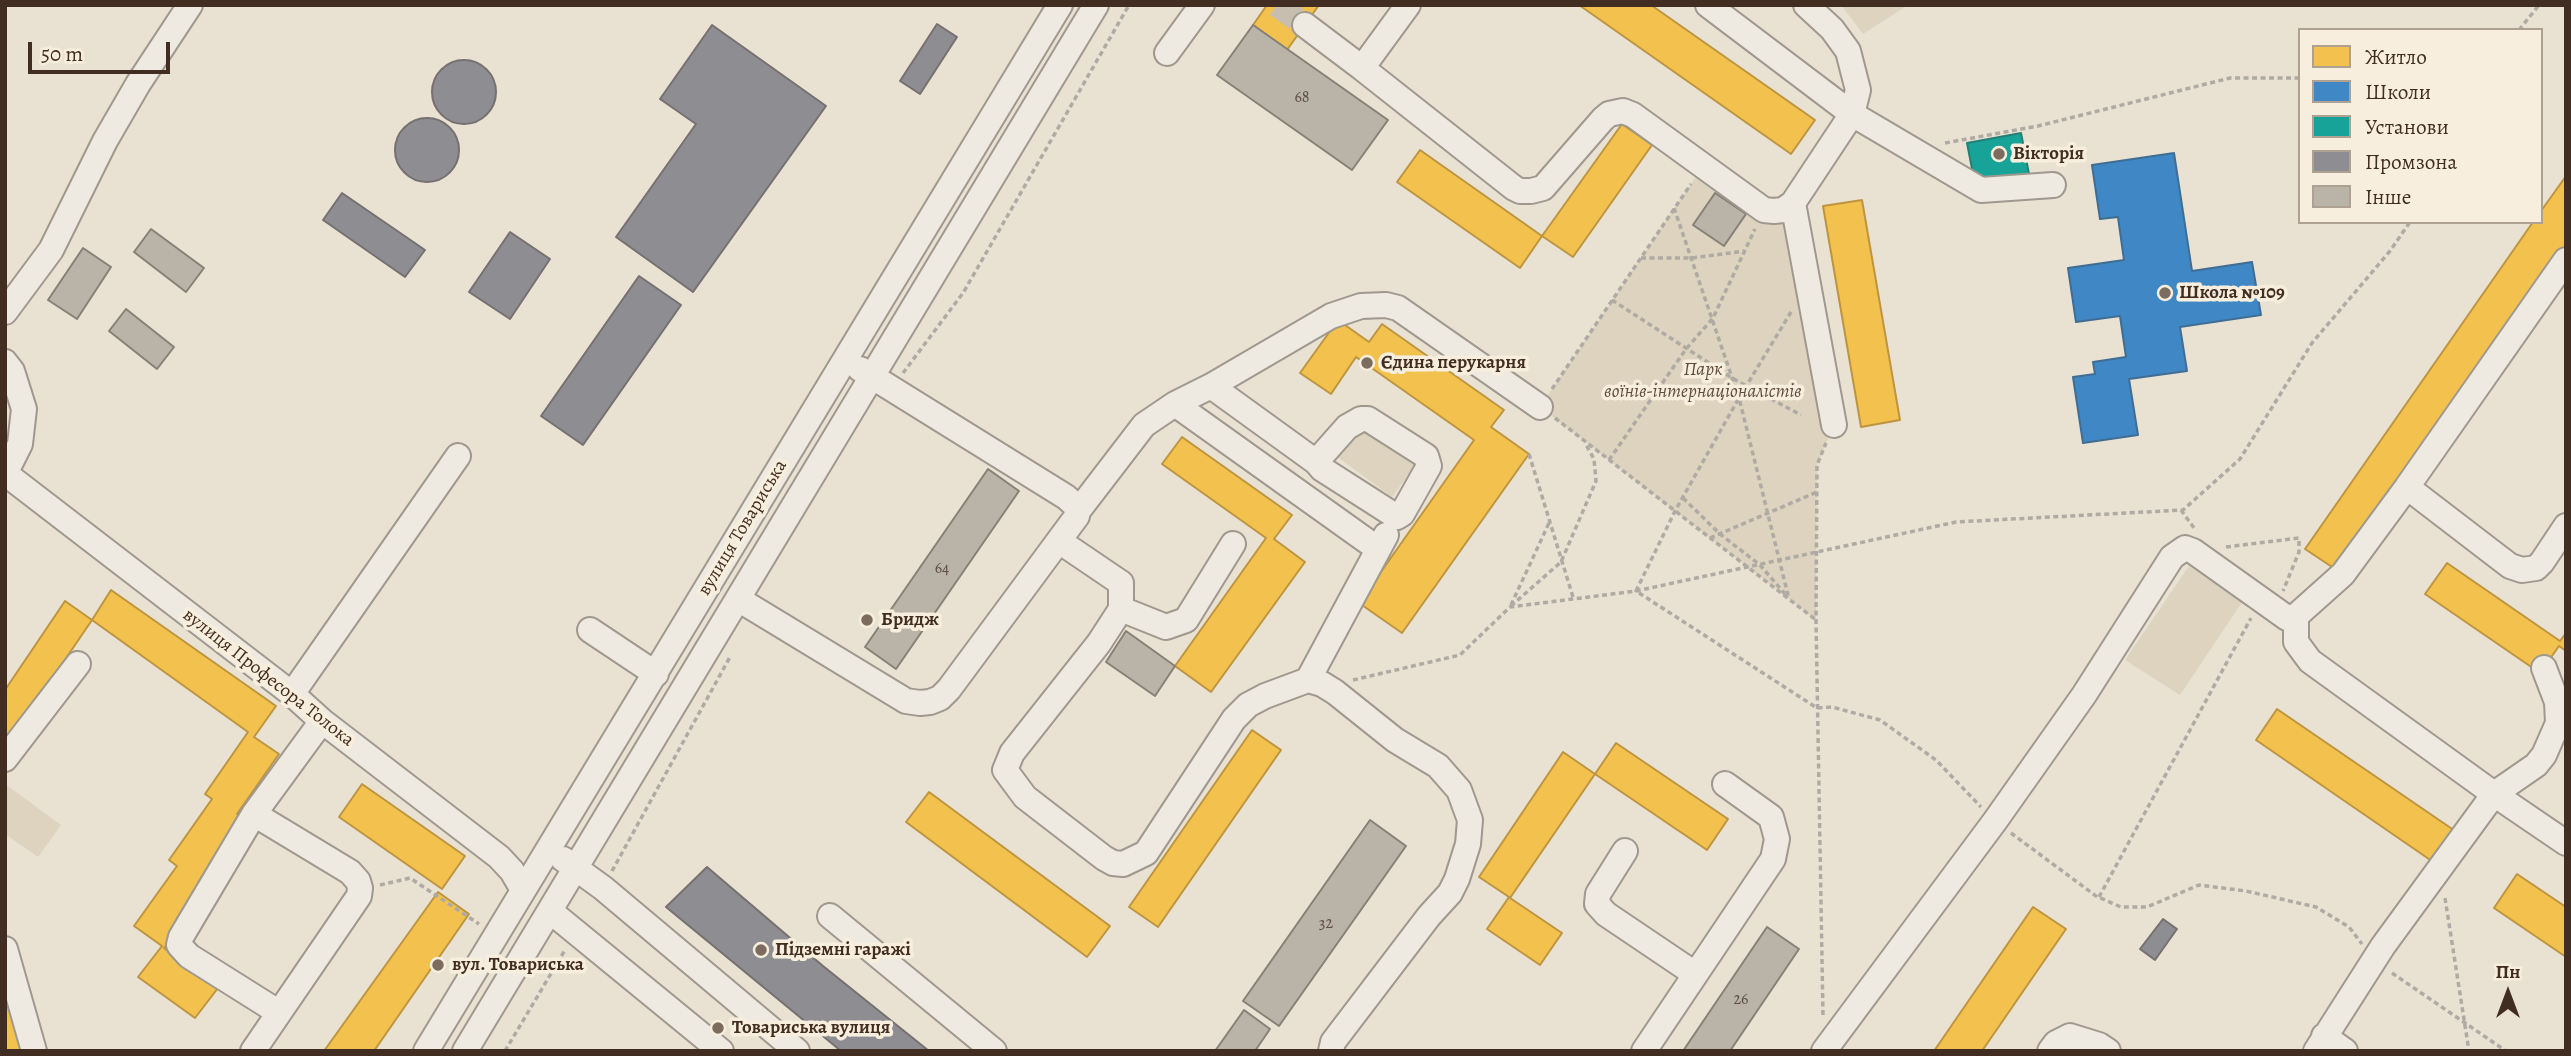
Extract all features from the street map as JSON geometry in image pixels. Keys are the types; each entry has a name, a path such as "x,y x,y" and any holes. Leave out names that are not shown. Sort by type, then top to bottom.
{"street":[{"path":"5,312 51,250 105,141 138,84 190,5"},
{"name":"вулиця Товариська","path":"426,1051 1060,5"},
{"name":"вулиця Товариська","path":"465,1051 757,568 882,383 1096,5"},
{"path":"1167,54 1202,5"},
{"path":"1362,68 1408,5"},
{"path":"1707,5 1852,114 1981,190 2053,185"},
{"path":"1305,25 1520,191 1544,188 1603,119 1616,111 1623,111 1633,115 1764,210 1783,210 1793,203 1852,114 1858,90 1848,51 1832,29 1806,5"},
{"path":"1793,203 1834,425"},
{"path":"2275,613 2343,574 2561,275"},
{"path":"738,599 905,701 920,704 940,698 949,689 1144,425 1175,404 1331,316 1361,306 1386,305 1398,308 1541,407"},
{"path":"844,359 1057,491 1078,511"},
{"path":"5,362 12,371 24,409 20,444 5,474"},
{"path":"1211,386 1316,462 1322,470 1397,517"},
{"path":"1175,404 1378,549"},
{"path":"1316,462 1347,427 1361,419 1368,419 1426,456 1429,466 1402,514 1397,517 1378,549 1317,683"},
{"path":"292,694 458,456"},
{"name":"вулиця Професора Толока","path":"5,474 499,857 512,871 523,890"},
{"path":"2407,487 2510,566 2522,570 2536,568 2566,526"},
{"path":"1059,541 1121,583 1121,609 1099,643 1012,753 1004,770 1025,797 1113,863 1123,864 1146,853 1234,719 1248,705 1288,686 1317,683 1395,740 1438,766 1459,790 1470,820 1463,863 1450,893 1429,916 1333,1042 1331,1051"},
{"path":"1121,609 1166,627 1186,620 1233,544"},
{"path":"1824,1051 1995,821 2084,695 2172,557 2185,548 2193,551 2275,613 2310,661 2494,794 2566,842"},
{"path":"729,551 757,568"},
{"path":"590,630 656,674"},
{"path":"5,759 78,664"},
{"path":"2345,1051 2320,1044 2383,946 2494,794 2536,765 2562,733 2557,702 2544,668"},
{"path":"278,1012 189,956 179,945 181,937 254,814 322,721"},
{"path":"1644,1051 1773,859 1776,850 1777,839 1771,817 1725,784"},
{"path":"253,1051 351,909 359,896 360,888 350,872 254,814"},
{"path":"548,849 603,888 797,1051"},
{"path":"1625,851 1598,894 1597,904 1606,914 1695,974"},
{"path":"550,911 721,1051"},
{"path":"830,916 993,1051"},
{"path":"5,949 34,1051"},
{"path":"2050,1051 2056,1043 2070,1036 2099,1045 2108,1051"}],"path":[{"path":"882,383 963,293 1129,5"},
{"path":"2521,28 2539,5"},
{"path":"1913,149 2038,126 2230,78 2298,78"},
{"path":"1703,166 1541,407 1816,620"},
{"path":"1674,208 1739,398 1789,600"},
{"path":"1609,460 1686,349 1713,318 1764,210"},
{"path":"1510,607 1573,597 1636,592 1956,522 2180,510 2239,459 2312,343 2390,251 2409,224"},
{"path":"1641,258 1692,258 1745,251"},
{"path":"1636,592 1675,511 1808,284"},
{"path":"1612,300 1732,378 1801,415"},
{"path":"1824,1051 1816,620 1817,465 1834,425"},
{"path":"1317,683 1460,656 1510,607 1562,562 1596,481 1594,459 1584,441"},
{"path":"1529,454 1573,597"},
{"path":"1710,538 1817,492"},
{"path":"1683,498 1720,534 1760,565 1789,600"},
{"path":"2180,510 2196,529"},
{"path":"1510,607 1550,523"},
{"path":"2099,898 2275,613 2299,552 2299,538 2223,547"},
{"path":"1636,592 1818,708 1832,707 1880,720 1936,760 1995,821 2096,896 2121,906 2147,907 2199,885 2316,906 2349,927 2374,961 2506,1051"},
{"path":"603,888 736,646"},
{"path":"360,888 410,878 496,935"},
{"path":"2444,894 2469,1051"},
{"path":"505,1051 576,933"}],"green space":[{"path":"1841,5 1908,5 1863,34"},
{"name":"Парк воїнів-інтернаціоналістів","path":"1703,166 1783,210 1834,425 1817,465 1816,620 1540,407"},
{"path":"1363,431 1417,463 1392,497 1336,456"},
{"path":"2189,566 2243,601 2180,695 2125,660"},
{"path":"5,784 61,825 38,857 5,834"}],"building: Житло":[{"path":"1267,5 1319,5 1287,50 1253,25"},
{"path":"1579,5 1651,5 1815,120 1791,154"},
{"path":"1622,124 1652,145 1573,257 1542,236"},
{"path":"1420,150 1542,236 1520,268 1397,182"},
{"path":"2566,176 2566,245 2338,571 2305,549 2532,224 2543,224 2543,208"},
{"path":"1862,200 1900,420 1861,427 1823,206"},
{"path":"1338,320 1369,342 1382,324 1504,410 1491,427 1529,454 1402,633 1359,603 1474,440 1356,357 1331,394 1300,373"},
{"path":"1182,437 1292,515 1274,539 1305,562 1211,692 1175,666 1266,538 1162,464"},
{"path":"2447,563 2560,641 2566,633 2566,651 2559,646 2540,673 2425,594"},
{"path":"111,590 276,706 254,737 279,754 237,814 245,820 209,884 164,948 218,988 195,1018 138,977 162,946 134,926 177,866 169,860 212,799 205,794 248,732 92,620"},
{"path":"65,601 92,620 5,748 5,690"},
{"path":"2277,709 2461,835 2439,866 2256,740"},
{"path":"1252,730 1281,750 1158,927 1129,907"},
{"path":"1616,743 1728,819 1707,850 1595,774"},
{"path":"1563,752 1595,774 1510,898 1562,933 1540,965 1487,929 1509,897 1479,877"},
{"path":"362,784 465,856 442,889 339,817"},
{"path":"929,792 1110,926 1087,957 906,822"},
{"path":"2517,874 2566,907 2566,957 2494,908"},
{"path":"438,892 469,914 374,1051 324,1051"},
{"path":"2033,907 2066,929 1982,1051 1934,1051"},
{"path":"5,961 34,1051 5,1051"}],"building: Школи":[{"name":"Школа №109","path":"2174,153 2192,271 2252,262 2261,315 2180,327 2187,371 2129,379 2138,435 2083,443 2073,377 2095,374 2093,362 2126,357 2120,316 2076,322 2068,268 2124,260 2118,217 2100,219 2092,165"}],"building: Установи":[{"name":"Вікторія","path":"2021,133 2029,174 1975,184 1967,143"}],"building: Промзона":[{"path":"937,24 957,37 920,94 900,81"},
{"path":"712,25 826,106 693,292 616,237 696,124 660,99"},
{"path":"458,60 470,60 487,69 494,80 494,104 487,115 470,124 458,124 446,119 437,110 432,98 432,86 437,74 446,65"},
{"path":"421,118 433,118 450,127 457,138 457,162 450,173 433,182 421,182 409,177 400,168 395,156 395,144 400,132 409,123"},
{"path":"342,193 425,250 405,277 323,220"},
{"path":"510,232 550,259 510,319 469,292"},
{"path":"639,276 681,305 583,445 541,416"},
{"name":"Підземні гаражі","path":"707,867 823,966 929,1051 841,1051 666,907"},
{"path":"2163,919 2177,929 2155,960 2140,949"}],"building: Інше":[{"path":"1253,25 1388,120 1352,170 1217,75"},
{"path":"1715,193 1746,214 1724,246 1693,225"},
{"path":"151,229 204,268 186,292 134,252"},
{"path":"83,248 111,267 77,319 48,300"},
{"path":"126,309 174,347 157,369 109,331"},
{"path":"988,469 1019,491 896,669 865,647"},
{"path":"1126,631 1175,666 1155,696 1106,662"},
{"path":"1370,820 1406,846 1279,1026 1243,1001"},
{"path":"1767,927 1799,949 1730,1051 1683,1051"},
{"path":"1244,1010 1270,1029 1255,1051 1215,1051"}],"tunnel":[{"path":"1277,5 1305,25"}],"place":[{"name":"Вікторія","path":"1999,154"},
{"name":"Школа №109","path":"2165,293"},
{"name":"Єдина перукарня","path":"1367,363"},
{"name":"Бридж","path":"867,620"},
{"name":"Підземні гаражі","path":"761,950"},
{"name":"вул. Товариська","path":"438,965"},
{"name":"Товариська вулиця","path":"718,1028"}]}
